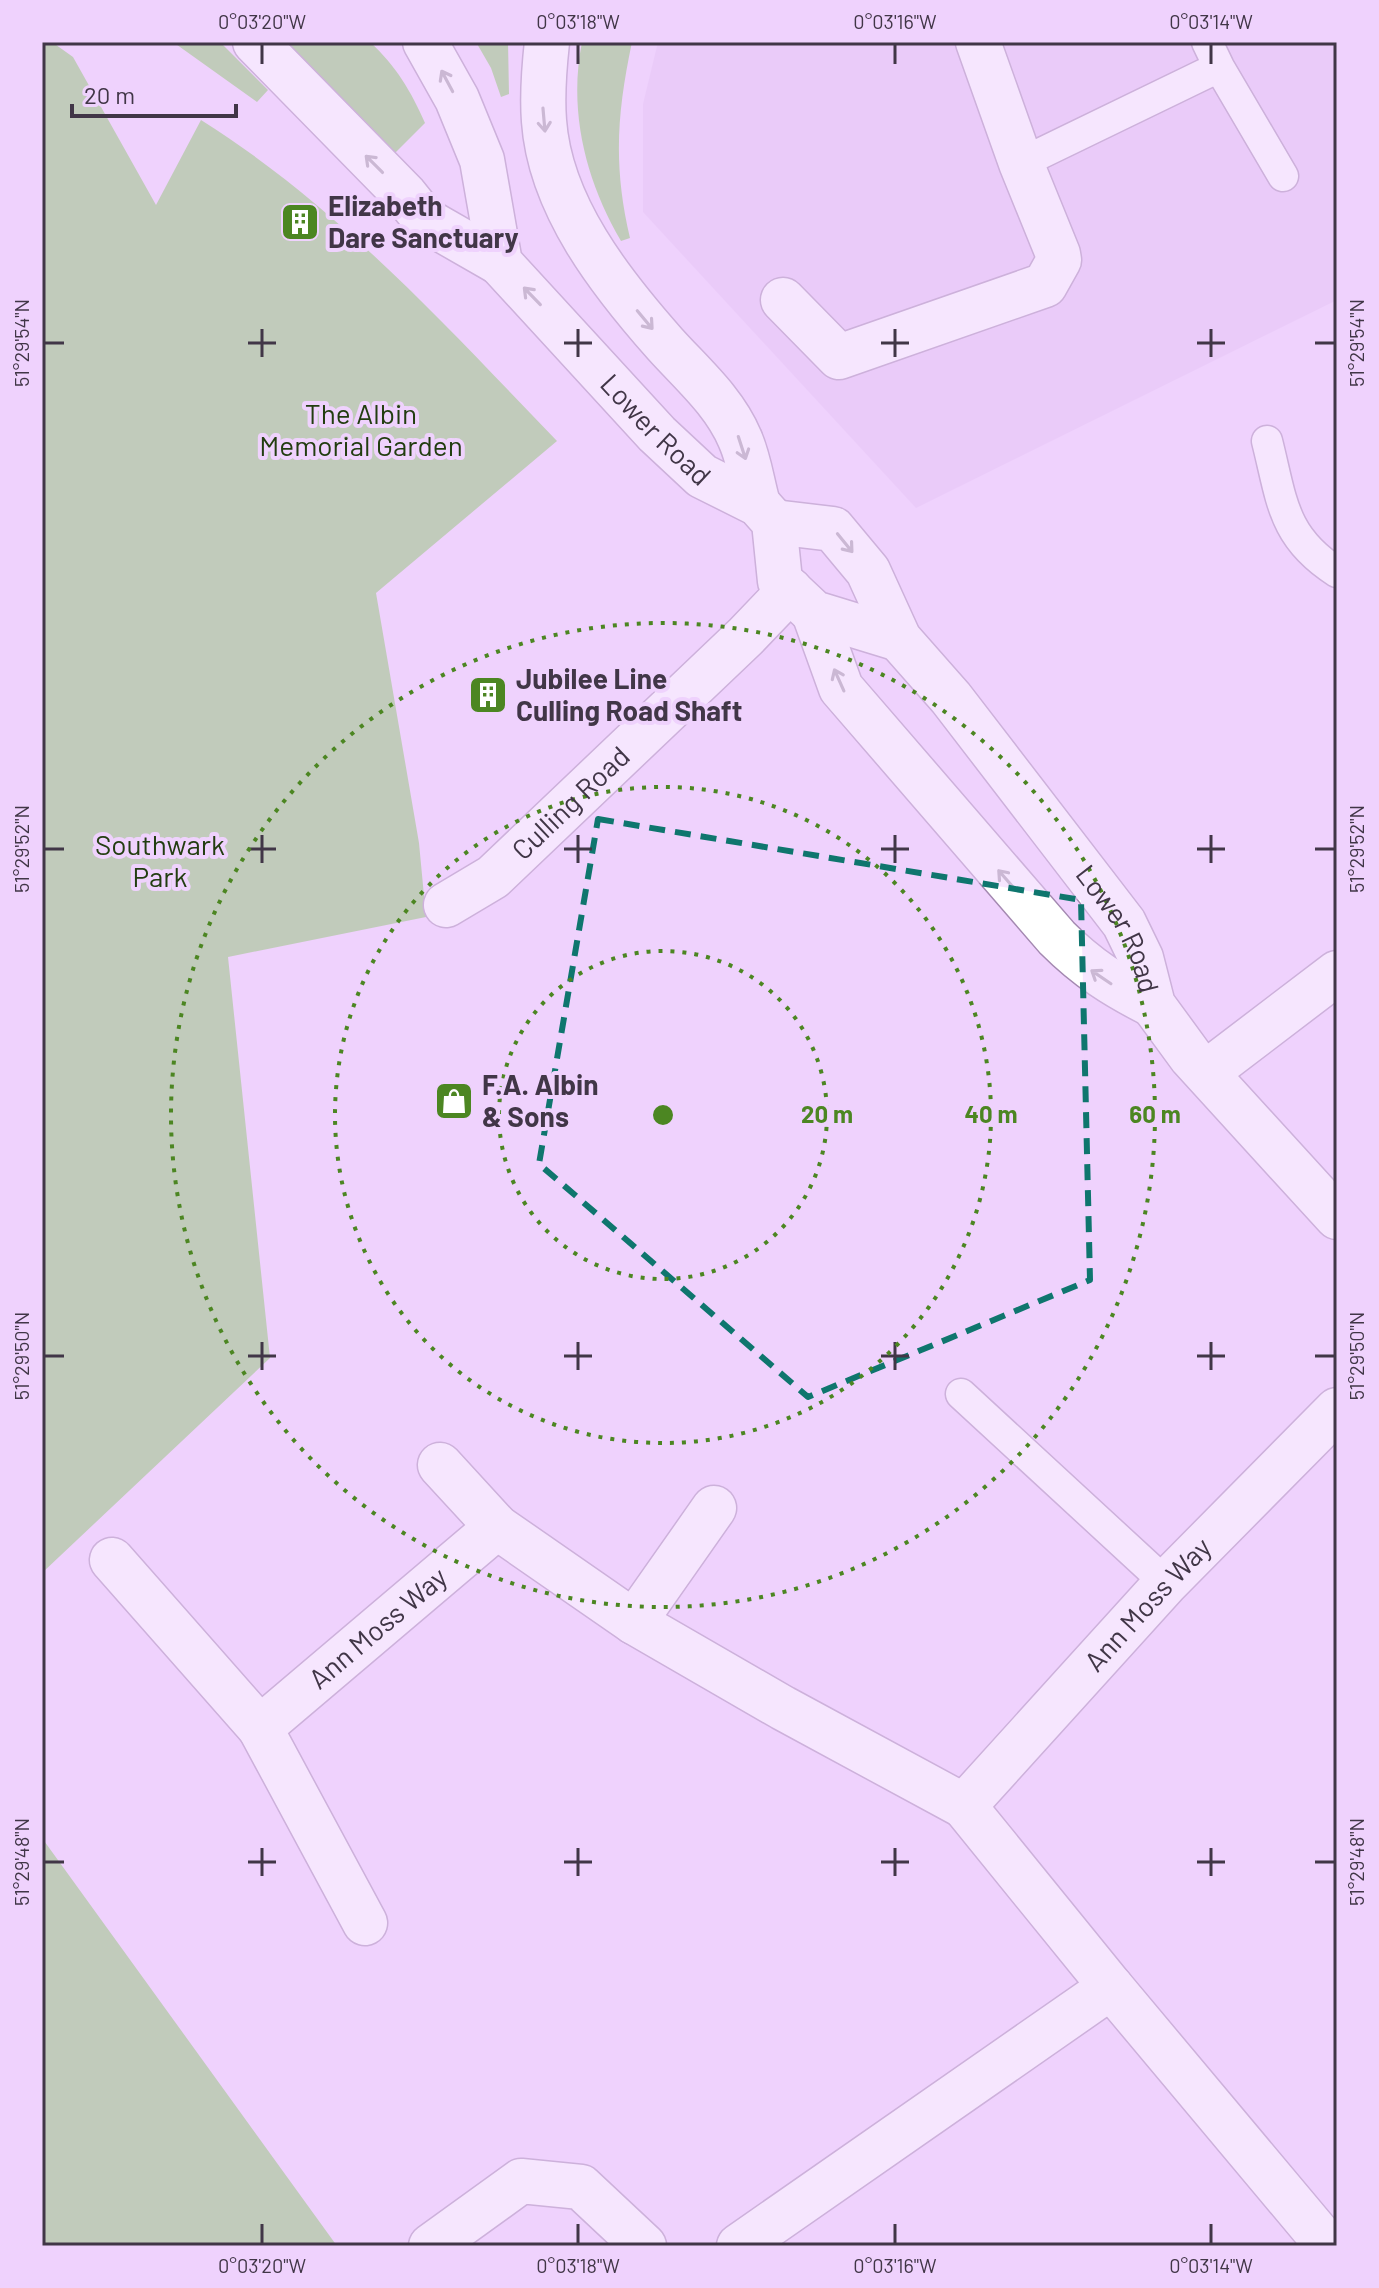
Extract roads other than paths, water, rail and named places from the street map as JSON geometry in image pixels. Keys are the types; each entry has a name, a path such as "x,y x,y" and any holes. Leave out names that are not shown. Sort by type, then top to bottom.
{"street":[{"name":"Lower Road","path":"255,42 405,195 425,220 500,263 673,449 702,476 766,513 833,529 868,571 899,639 951,698 1124,923 1141,958 1153,1005 1191,1057 1337,1217"},
{"path":"425,42 457,99 482,160 500,263"},
{"name":"Lower Road","path":"547,42 543,83 544,124 551,161 562,191 609,276 714,397 741,439 766,513 780,581 802,601 841,688 1036,915 1085,966 1116,987 1153,1005"},
{"path":"783,300 839,357 1045,285 1059,260 978,42"},
{"path":"802,601 899,639"},
{"name":"Culling Road","path":"446,905 493,877 746,636 802,601"},
{"path":"1207,1072 1337,973"},
{"name":"Ann Moss Way","path":"964,1806 1166,1583 1337,1410"},
{"path":"440,1465 497,1527 634,1622 783,1708 964,1806 1328,2246"},
{"path":"634,1622 714,1508"},
{"name":"Ann Moss Way","path":"260,1728 497,1527"},
{"path":"112,1560 260,1728 365,1923"},
{"path":"739,2246 1111,1987"},
{"path":"431,2246 521,2181 581,2187 644,2246"}],"lane":[{"path":"1021,163 1213,55 1283,176"},
{"path":"1267,441 1287,521 1314,557 1337,572"},
{"path":"961,1394 1166,1583"}],"place":[{"name":"Elizabeth Dare Sanctuary","path":"300,222"},
{"name":"Jubilee Line Culling Road Shaft","path":"488,695"},
{"name":"F.A. Albin & Sons","path":"454,1101"}],"park label":[{"name":"The Albin Memorial Garden","path":"361,430"},
{"name":"Southwark Park","path":"160,861"}]}
